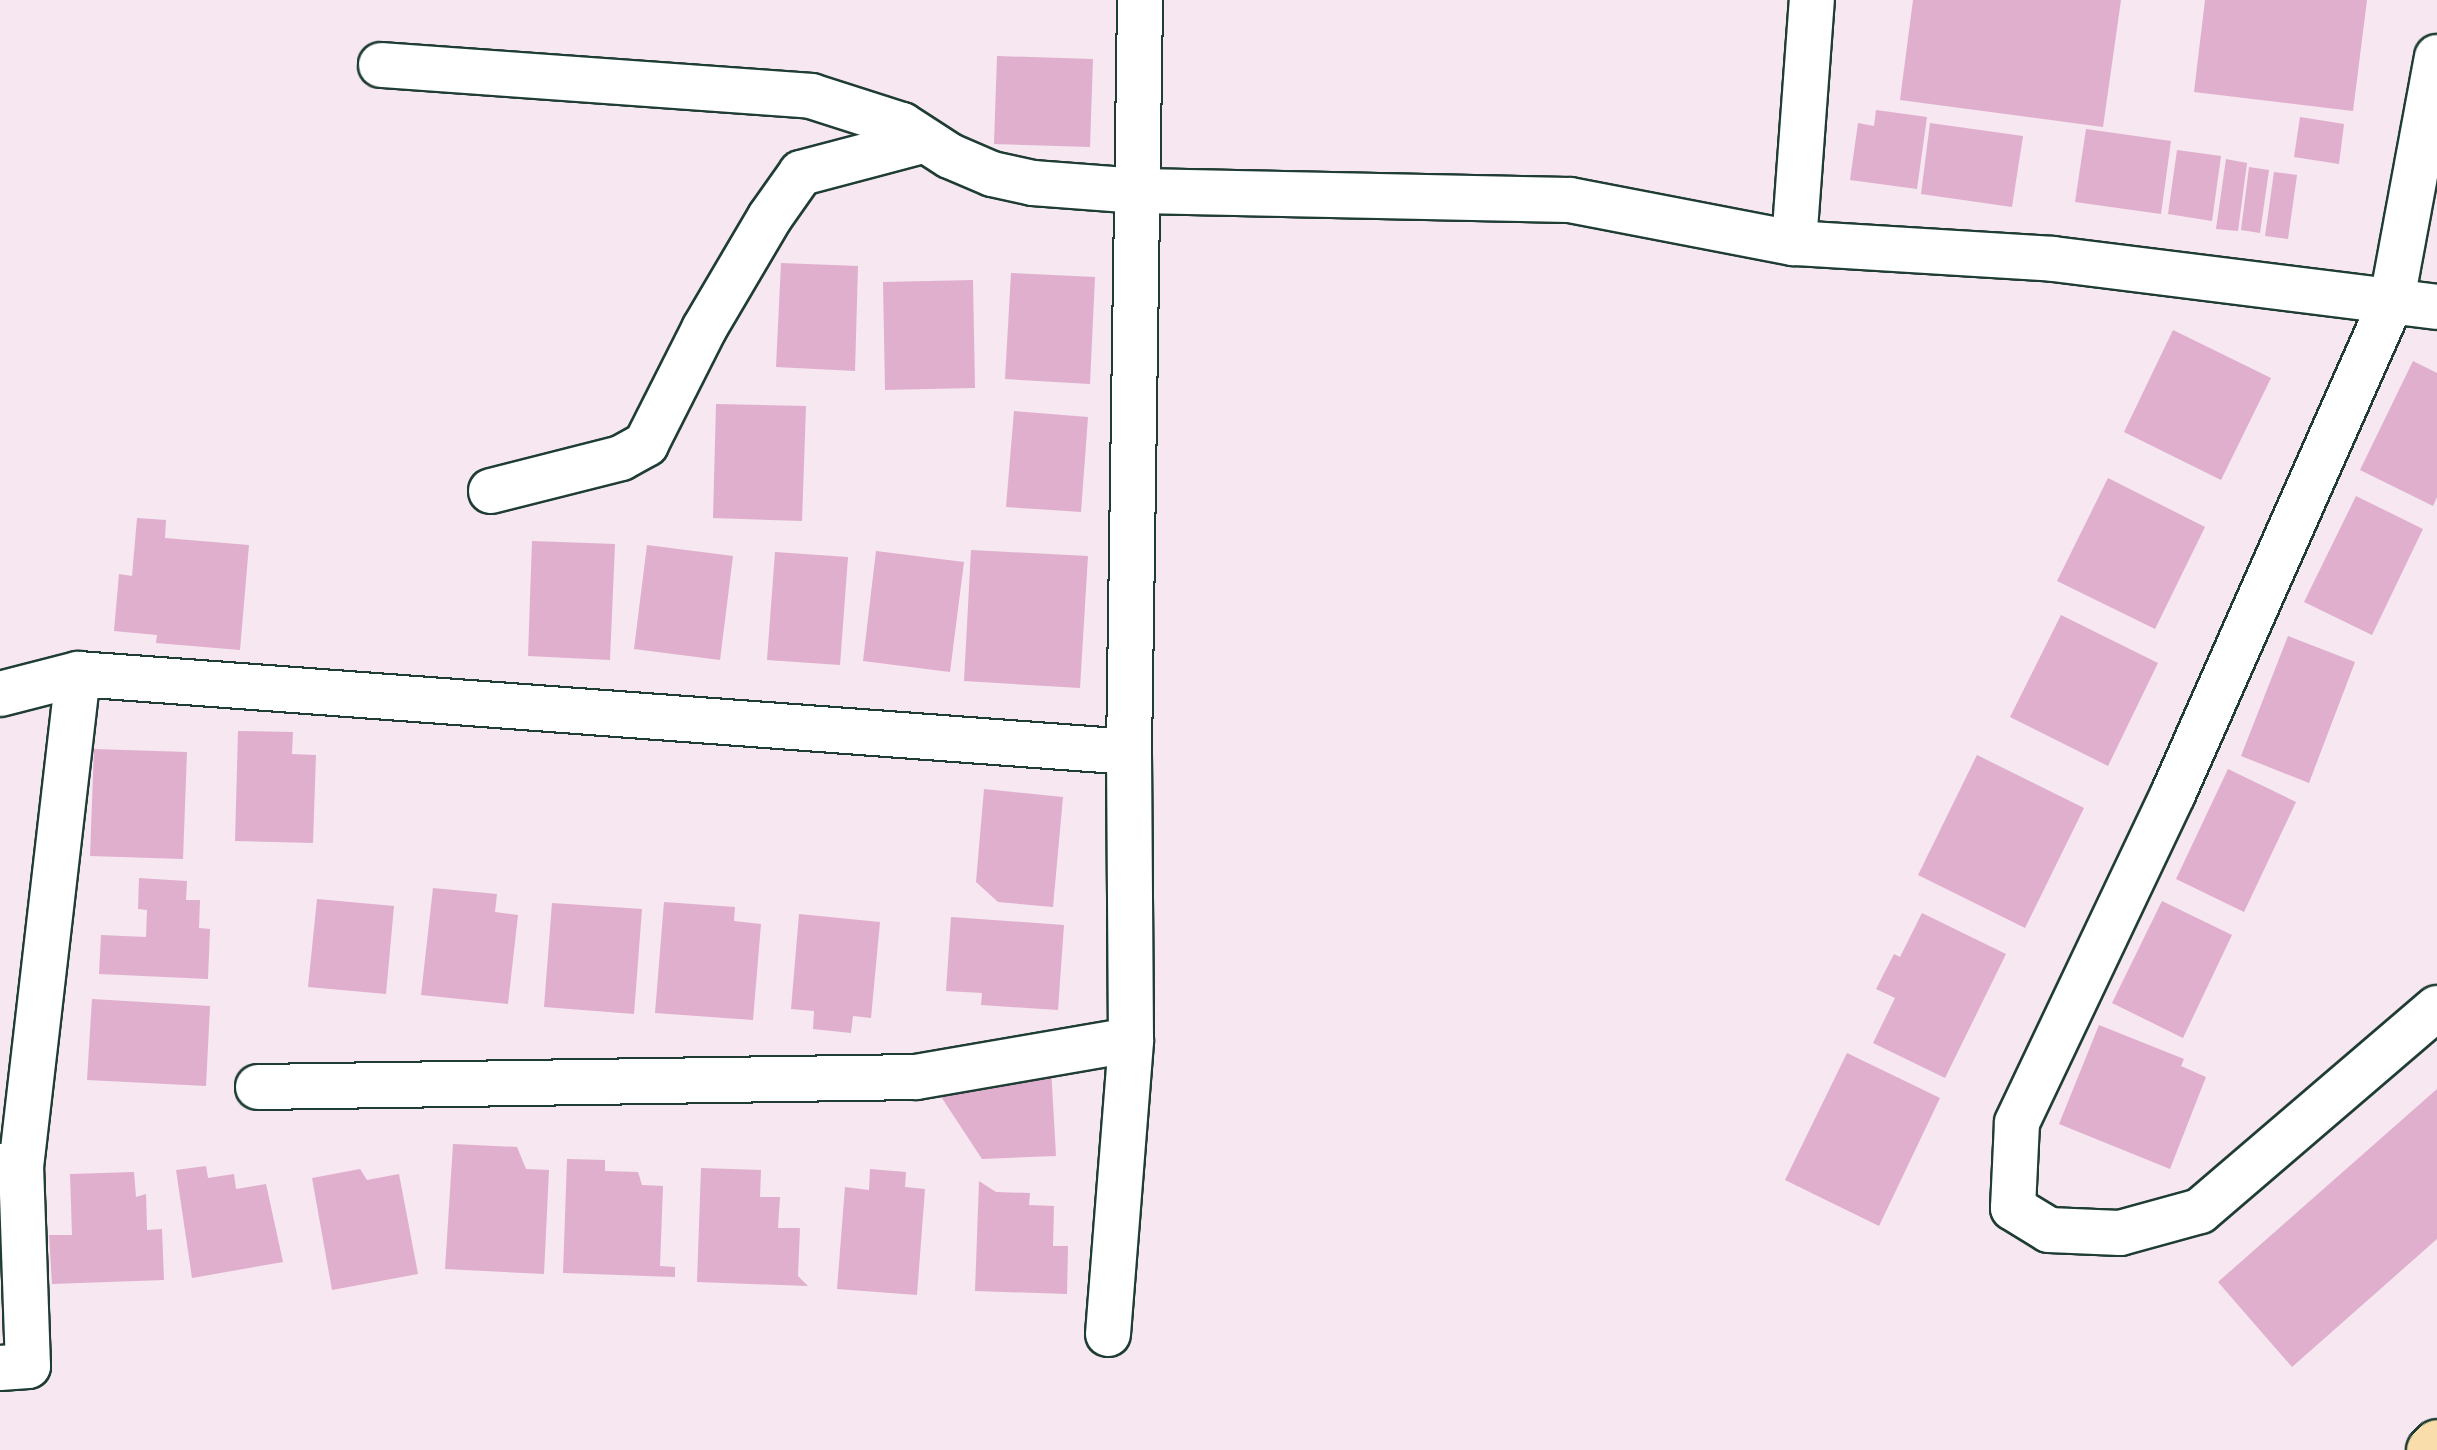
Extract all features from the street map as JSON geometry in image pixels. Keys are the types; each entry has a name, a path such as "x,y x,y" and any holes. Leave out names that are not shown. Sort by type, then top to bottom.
{"highway":[{"path":"2429,1450 2437,1442"}],"street":[{"path":"1108,1334 1131,1040 1129,752 1140,0"},
{"path":"1794,243 1812,0"},
{"path":"2437,57 2392,300 2173,794 2017,1123 2013,1208 2049,1230 2120,1233 2200,1211 2437,1008"},
{"path":"381,65 811,96 902,125 922,141 992,174 1020,180 1139,191 1570,200 1794,243 2053,259 2437,307"},
{"path":"491,491 621,458 646,444 704,329 770,217 801,173 922,141"},
{"path":"0,694 78,674 1129,752"},
{"path":"0,1368 28,1366 10,1166 78,674"},
{"path":"258,1087 916,1077 1131,1040"}],"building":[{"path":"1913,0 2121,0 2103,127 1900,100"},
{"path":"2205,0 2367,0 2353,111 2194,92"},
{"path":"997,56 1093,59 1090,147 994,144"},
{"path":"1876,110 1927,117 1917,189 1850,180 1858,123 1874,126"},
{"path":"2300,117 2344,124 2339,164 2294,157"},
{"path":"1930,123 2023,136 2012,207 1921,194"},
{"path":"2086,129 2171,141 2161,214 2075,202"},
{"path":"2177,150 2221,156 2212,221 2168,214"},
{"path":"2226,159 2247,163 2238,231 2216,229"},
{"path":"2249,167 2269,170 2260,233 2241,230"},
{"path":"2274,172 2297,175 2288,239 2265,236"},
{"path":"781,263 858,266 855,371 776,367"},
{"path":"1011,273 1095,277 1090,384 1005,379"},
{"path":"973,280 975,388 885,390 883,282"},
{"path":"2173,330 2271,378 2221,480 2124,432"},
{"path":"2413,361 2437,373 2437,497 2433,506 2360,470"},
{"path":"716,404 806,406 802,521 713,518"},
{"path":"1014,411 1088,417 1081,512 1006,507"},
{"path":"2108,478 2205,527 2155,629 2057,581"},
{"path":"2356,496 2423,529 2372,635 2304,602"},
{"path":"137,518 166,520 165,538 249,545 240,650 156,643 157,635 114,631 119,574 132,576"},
{"path":"532,541 615,544 610,660 528,656"},
{"path":"647,545 733,556 720,660 634,649"},
{"path":"971,550 1088,556 1080,688 964,681"},
{"path":"876,551 964,562 950,672 863,661"},
{"path":"775,552 848,557 840,665 767,660"},
{"path":"2061,615 2158,663 2108,766 2010,717"},
{"path":"2288,636 2355,662 2309,783 2241,756"},
{"path":"238,731 293,732 292,754 316,755 313,843 235,841"},
{"path":"94,749 187,752 183,859 90,856"},
{"path":"1977,755 2084,808 2025,928 1918,875"},
{"path":"2228,769 2296,802 2244,912 2176,879"},
{"path":"984,789 1063,797 1053,907 998,902 976,882"},
{"path":"139,878 187,881 186,900 200,900 199,928 210,929 208,979 99,974 101,935 146,937 147,910 138,909"},
{"path":"433,888 497,894 495,912 518,915 508,1004 421,995"},
{"path":"317,899 394,906 386,994 308,987"},
{"path":"2162,901 2232,935 2183,1038 2112,1003"},
{"path":"664,902 735,907 734,921 761,924 753,1020 655,1013"},
{"path":"552,903 642,909 634,1014 544,1007"},
{"path":"1922,913 2006,954 1945,1078 1873,1043 1895,998 1876,989 1894,954 1900,957"},
{"path":"799,914 880,922 871,1018 853,1016 851,1033 813,1029 814,1011 791,1009"},
{"path":"951,917 1064,925 1058,1010 981,1005 982,993 946,991"},
{"path":"92,999 210,1006 206,1086 87,1080"},
{"path":"2099,1025 2184,1059 2181,1066 2206,1077 2170,1169 2059,1124"},
{"path":"1847,1053 1940,1098 1879,1226 1785,1180"},
{"path":"1051,1068 1056,1156 982,1159 934,1086"},
{"path":"2437,1089 2437,1239 2292,1367 2218,1282"},
{"path":"453,1144 517,1147 526,1169 549,1170 544,1274 445,1269"},
{"path":"567,1159 605,1160 605,1171 638,1172 642,1185 663,1186 660,1266 675,1267 675,1277 563,1273"},
{"path":"206,1166 208,1178 234,1174 236,1189 266,1184 283,1262 192,1278 176,1170"},
{"path":"701,1168 761,1170 760,1197 780,1197 778,1228 800,1228 798,1276 808,1286 697,1282"},
{"path":"360,1169 367,1180 399,1174 418,1274 332,1290 312,1178"},
{"path":"870,1169 906,1172 905,1187 925,1189 917,1295 837,1289 845,1187 869,1190"},
{"path":"134,1172 136,1197 146,1194 147,1230 162,1229 164,1280 52,1284 49,1235 72,1235 70,1174"},
{"path":"979,1181 996,1192 1030,1193 1029,1205 1054,1206 1053,1246 1068,1246 1067,1294 975,1291"}]}
